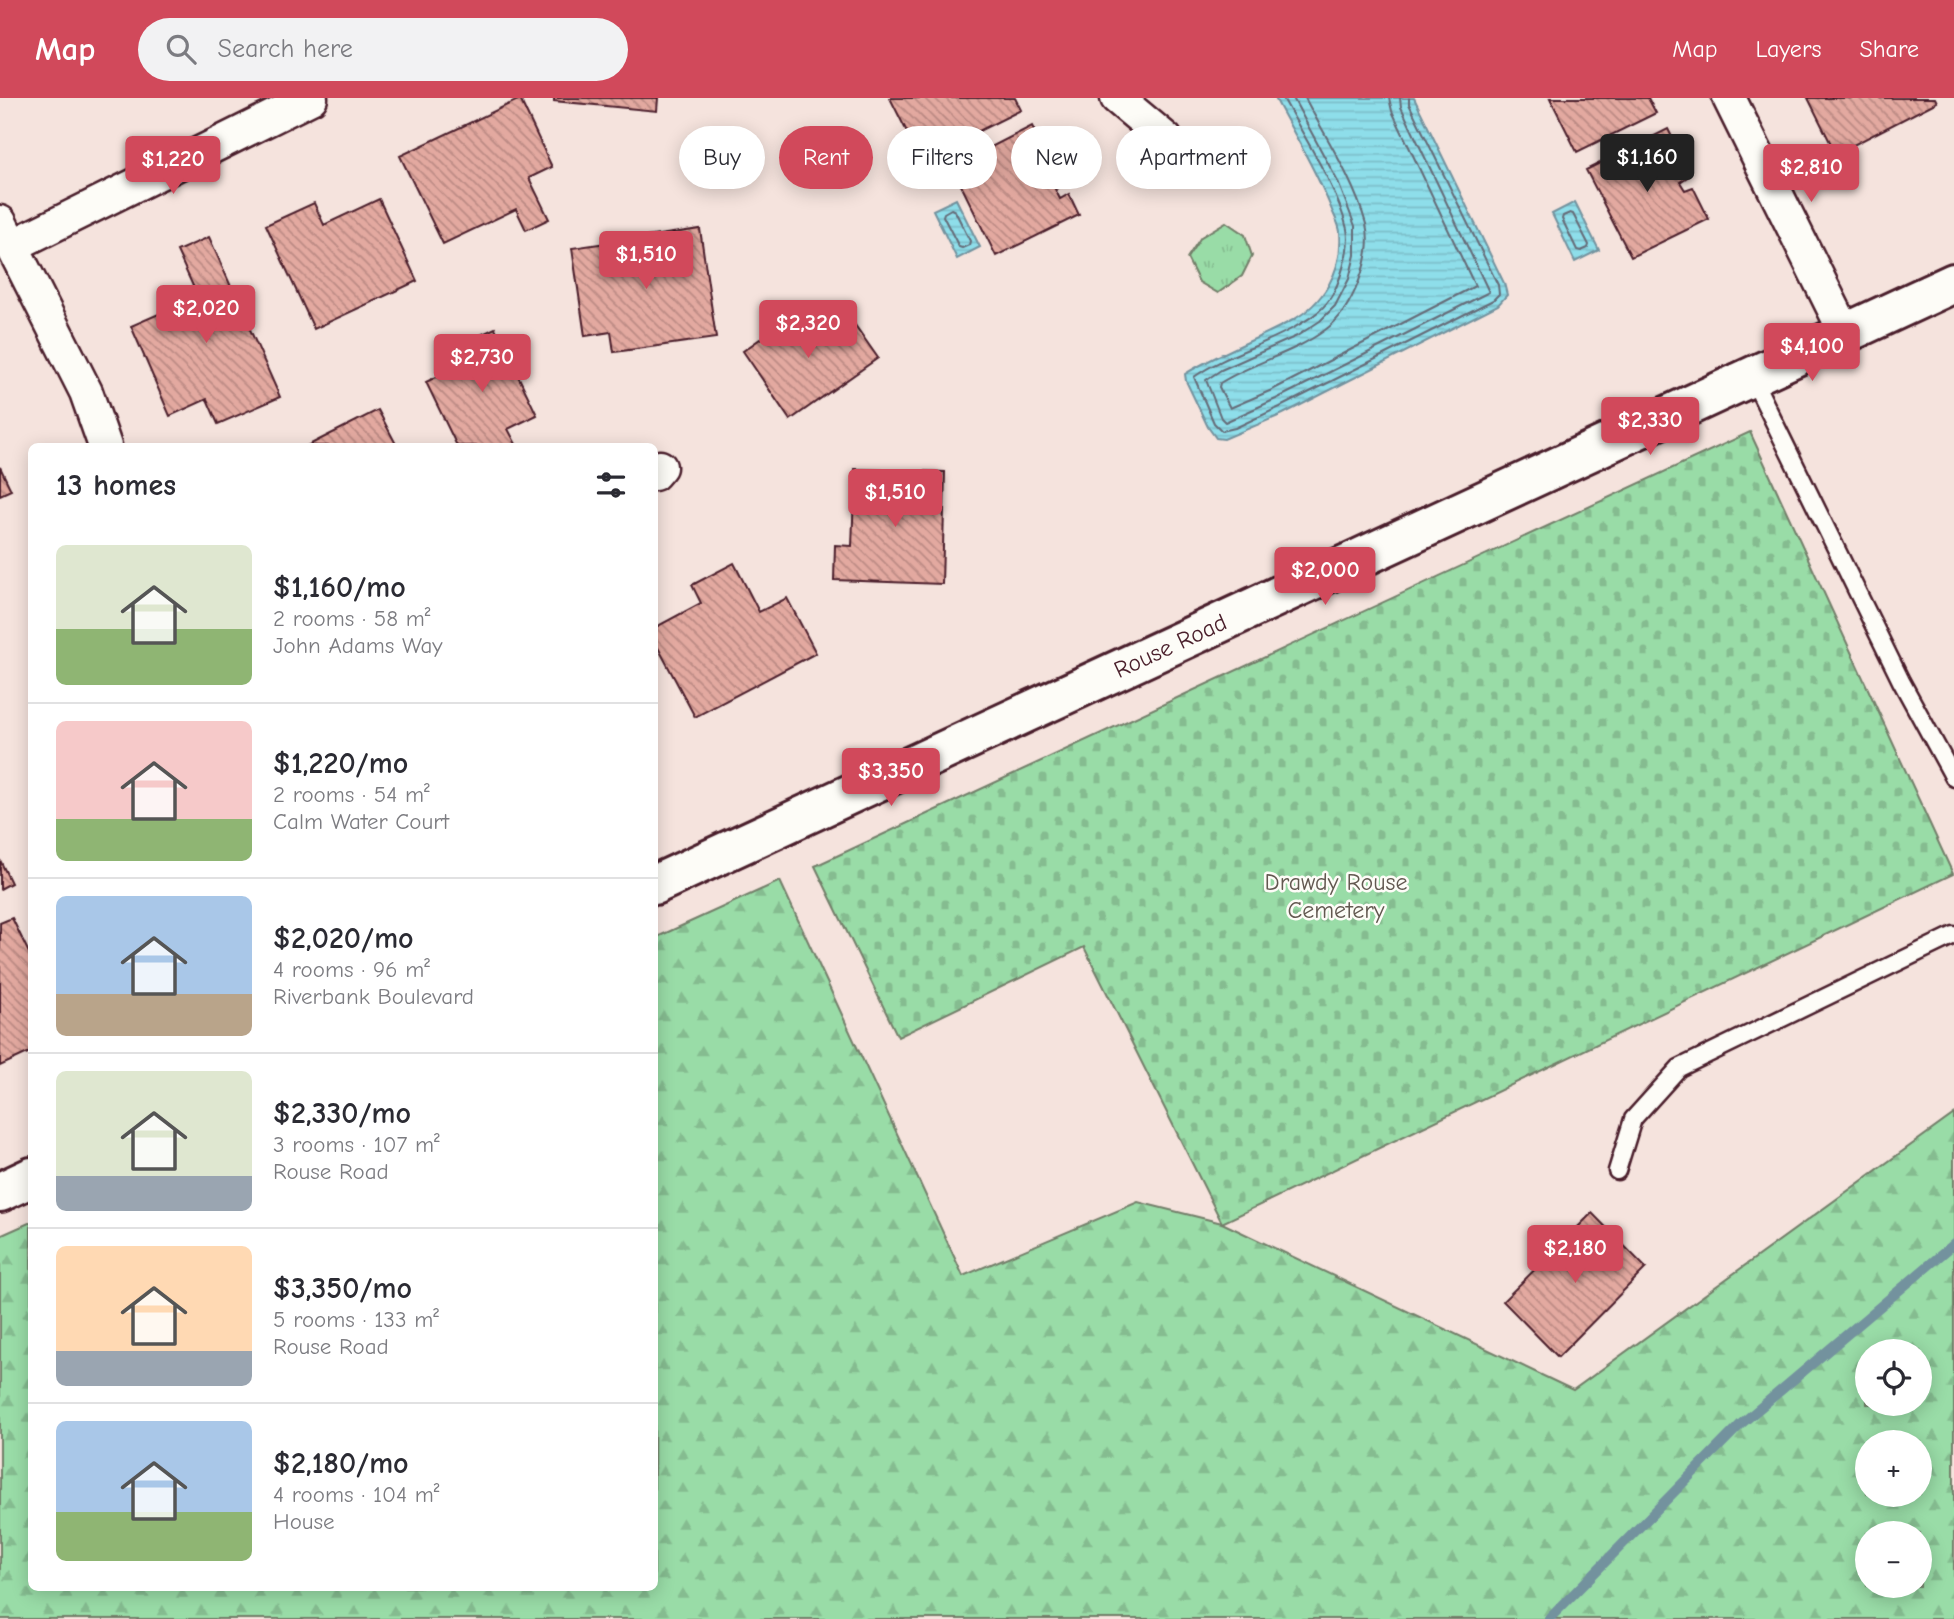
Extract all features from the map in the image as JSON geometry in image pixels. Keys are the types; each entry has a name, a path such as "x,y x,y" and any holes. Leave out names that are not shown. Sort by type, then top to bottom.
{"street":[{"path":"104,443 86,392 6,234 311,98"},
{"path":"1117,98 1151,126"},
{"path":"1729,98 1846,334"},
{"name":"Rouse Road","path":"658,883 1954,284"},
{"path":"0,1192 28,1179"}],"lane":[{"path":"1752,377 1901,681 1954,778"},
{"path":"1617,1171 1633,1119 1679,1068 1954,935"}],"green space":[{"path":"1226,222 1245,235 1252,256 1242,276 1218,293 1199,282 1187,258 1201,237"},
{"name":"Drawdy Rouse Cemetery","path":"1750,432 1953,874 1222,1223 1084,947 898,1037 815,866"},
{"path":"780,881 963,1276 1138,1202 1222,1223 1573,1390 1954,1114 1954,1619 0,1619 0,1236 28,1223 28,1591 658,1591 658,937"}],"water":[{"path":"1275,98 1414,98 1504,283 1507,295 1498,305 1283,414 1224,439 1216,438 1208,427 1185,374 1302,314 1329,285 1338,260 1338,224 1312,166"},
{"path":"956,199 980,247 957,259 933,210"},
{"path":"1575,202 1599,250 1575,262 1552,214"}],"building":[{"path":"554,98 658,98 657,111 554,101"},
{"path":"890,98 1015,98 1021,110 989,126 904,126"},
{"path":"1550,98 1648,98 1656,113 1577,152"},
{"path":"1808,98 1935,98 1937,102 1836,154"},
{"path":"520,99 552,167 529,178 549,219 526,230 516,209 443,244 400,156"},
{"path":"1668,129 1677,147 1668,152 1674,163 1681,160 1689,176 1680,182 1685,190 1693,187 1709,219 1631,257 1586,170"},
{"path":"1011,137 1011,189 1055,189 1060,199 1069,194 1079,215 996,256 963,189 997,189 997,144"},
{"path":"379,199 417,281 314,329 266,225 314,203 324,225"},
{"path":"700,229 716,338 614,352 611,332 585,336 572,248"},
{"path":"209,237 280,397 218,424 207,399 170,416 131,326 198,297 177,251"},
{"path":"808,305 830,336 852,321 878,358 790,420 743,351"},
{"path":"495,328 537,415 508,429 515,443 456,443 426,382 455,368 447,351"},
{"path":"378,410 395,443 313,443"},
{"path":"0,467 11,490 0,495"},
{"path":"855,469 945,472 942,584 834,580 835,545 852,546"},
{"path":"734,563 759,612 787,598 816,653 695,717 658,648 658,626 701,603 692,585"},
{"path":"0,860 11,883 0,889"},
{"path":"12,918 28,951 28,1053 0,1066 0,923"},
{"path":"1592,1213 1646,1268 1558,1357 1503,1301"}],"waterway":[{"path":"1549,1619 1741,1424 1954,1244"}]}
